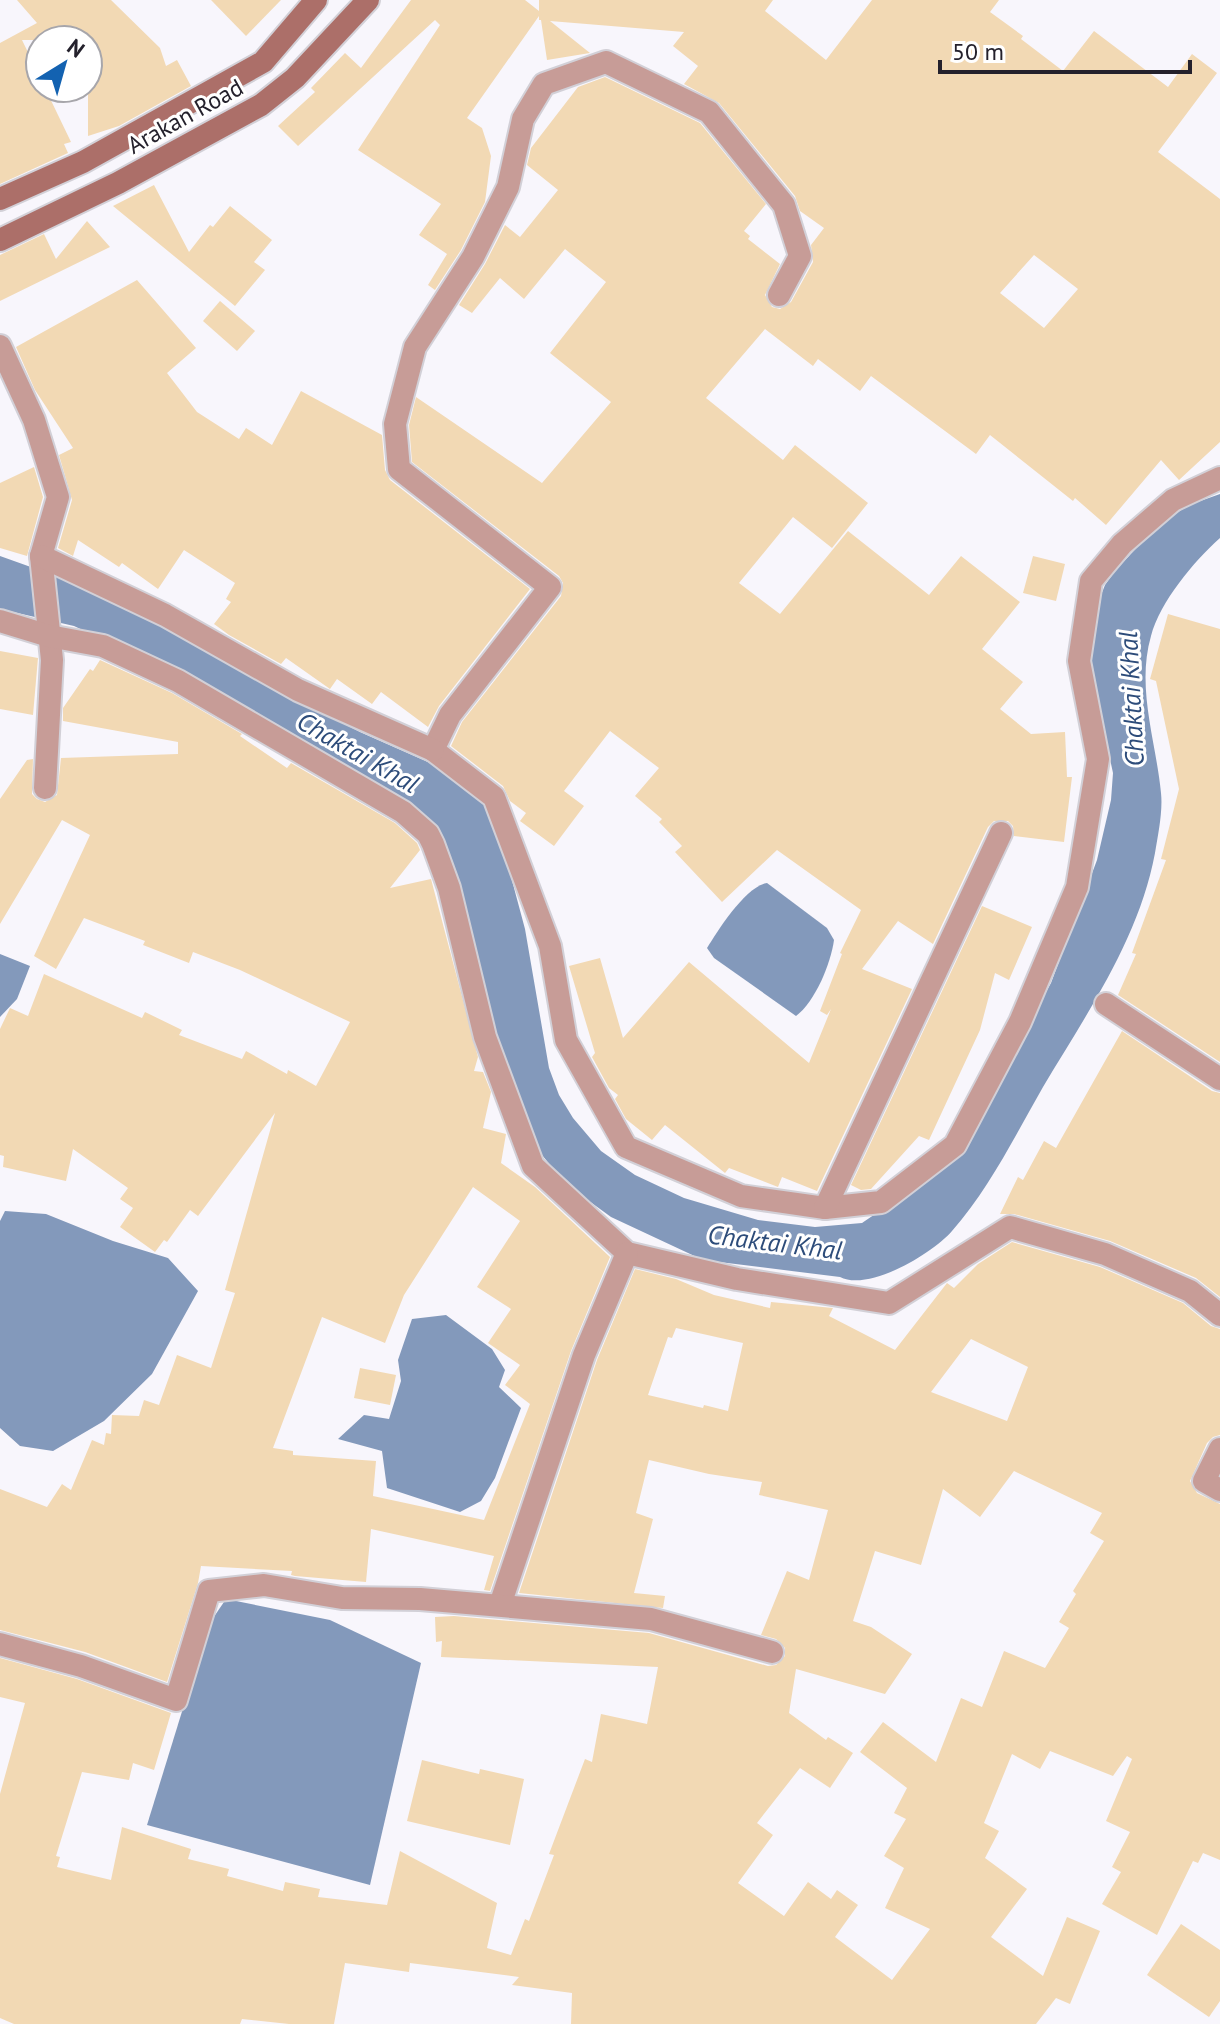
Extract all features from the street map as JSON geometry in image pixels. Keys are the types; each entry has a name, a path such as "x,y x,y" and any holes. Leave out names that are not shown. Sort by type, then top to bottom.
{"main road":[{"name":"Arakan Road","path":"0,199 83,162 263,62 316,0"},
{"name":"Arakan Road","path":"0,240 118,183 261,105 295,78 368,0"}],"street":[{"path":"433,750 450,715 550,587 399,469 395,424 415,347 473,257 508,187 523,119 544,84 606,62 709,112 784,205 800,256 779,295"},
{"path":"0,346 34,420 58,497 41,556 52,660 45,788"},
{"path":"41,556 165,615 298,690 433,750 494,797 550,946 566,1040 626,1147 741,1196 825,1208 881,1202 955,1145 1020,1022 1077,887 1098,759 1079,661 1091,581 1122,544 1173,500 1220,478"},
{"path":"0,621 103,646 178,681 403,812 428,834 449,888 485,1037 533,1166 627,1253 737,1279 889,1303 1010,1227 1105,1254 1190,1291 1220,1315"},
{"path":"825,1208 1001,833"},
{"path":"1106,1004 1220,1079"},
{"path":"500,1605 584,1355 627,1253"},
{"path":"1220,1449 1204,1481 1220,1490"},
{"path":"0,1644 81,1666 176,1700 209,1591 264,1585 342,1598 420,1599 651,1619 772,1652"}],"water":[{"name":"Chaktai Khal","path":"1220,494 1220,538 1179,583 1155,623 1151,636 1146,695 1159,773 1161,815 1147,885 1124,945 1094,1003 1001,1162 965,1215 931,1250 900,1268 867,1279 852,1280 703,1260 611,1217 567,1185 531,1142 511,1091 441,844 162,667 74,626 0,609 0,556 84,586 180,631 268,685 360,732 437,766 484,802 502,843 525,929 549,1068 559,1095 573,1118 601,1151 635,1175 684,1198 758,1220 815,1227 862,1223 931,1176 1000,1074 1051,983 1097,860 1111,800 1113,773 1091,670 1092,618 1105,585 1157,526 1189,505"},
{"path":"767,883 827,928 834,940 821,981 810,1001 796,1016 714,958 707,948 742,900"},
{"path":"0,954 30,966 17,999 0,1017"},
{"path":"5,1211 46,1214 113,1241 168,1258 198,1291 152,1374 104,1421 53,1451 20,1446 0,1428 0,1221"},
{"path":"446,1315 492,1349 505,1370 499,1387 521,1408 495,1478 481,1501 460,1512 387,1488 382,1451 338,1439 364,1415 389,1419 401,1381 398,1360 412,1319"},
{"path":"226,1599 330,1620 421,1663 370,1885 147,1825 209,1624"}],"building":[{"path":"17,0 111,0 160,48 166,66 177,60 191,86 119,126 88,136 88,104 104,104 104,24 37,23"},
{"path":"211,0 281,0 246,36"},
{"path":"411,0 525,0 539,11 539,0 773,0 765,11 826,60 872,0 999,0 990,12 1063,71 1094,31 1168,87 1192,54 1217,73 1158,152 1220,199 1220,442 1179,480 1161,460 1106,525 990,435 976,454 871,376 860,391 818,359 813,366 765,329 706,398 783,460 795,445 868,503 832,548 793,517 739,583 780,614 848,531 929,595 961,556 1020,602 982,649 1023,682 1000,709 1031,734 1065,732 1067,777 1072,777 1064,842 1014,836 1013,826 1008,821 994,821 988,827 933,944 898,921 862,969 912,989 817,1191 782,1177 778,1187 729,1168 725,1173 665,1125 652,1140 626,1119 615,1099 618,1095 609,1088 592,1057 595,1053 569,966 600,958 623,1038 689,962 809,1063 831,1009 827,1015 820,1011 840,953 861,910 777,850 722,902 675,852 682,846 659,822 662,819 635,796 659,768 610,731 564,791 584,806 554,846 520,821 526,813 510,801 503,786 451,746 462,722 561,596 563,583 559,576 412,462 409,425 416,397 542,483 611,402 550,353 606,282 565,249 524,299 500,278 472,313 459,305 505,225 520,237 558,190 527,165 531,148 578,87 605,77 700,123 766,204 744,231 750,236 748,239 780,264 765,295 772,307 780,309 791,302 813,262 811,245 824,228 800,211 795,196 719,103 684,84 698,66 673,46 684,32 550,21 590,53 547,60 539,16 467,118 482,128 491,156 485,202 461,250 435,290 428,285 447,254 419,235 441,204 358,150 440,25 435,20 298,146 278,126 315,92 311,88 345,53 361,68","holes":["1034,255 1078,289 1044,328 1000,293"]},
{"path":"24,30 24,104 53,104 71,142 64,144 68,153 0,184 0,43"},
{"path":"154,185 189,252 230,206 272,240 254,262 265,270 235,306 113,206"},
{"path":"87,221 110,247 0,301 0,255 44,234 56,259"},
{"path":"137,280 196,348 167,373 197,412 239,439 246,428 272,445 301,391 382,435 385,470 390,480 530,589 439,706 428,727 381,692 372,704 337,679 330,689 286,658 281,664 229,635 214,624 231,602 226,599 235,583 184,550 158,589 122,563 119,567 78,540 73,556 58,548 72,500 59,455 73,448 35,390 16,347"},
{"path":"220,301 255,331 237,351 203,321"},
{"path":"34,467 43,497 27,556 0,548 0,483"},
{"path":"1033,556 1065,564 1056,601 1023,593"},
{"path":"1168,614 1220,629 1220,1062 1118,995 1136,954 1132,953 1166,860 1161,859 1179,789 1156,681 1150,679"},
{"path":"0,651 38,658 33,715 0,709"},
{"path":"100,660 172,693 242,734 240,736 287,768 291,763 395,823 417,843 420,850 390,888 431,879 478,1057 474,1071 483,1072 491,1092 483,1128 506,1134 501,1163 535,1187 610,1257 571,1351 490,1591 484,1590 494,1556 371,1529 366,1582 295,1576 291,1575 292,1571 201,1566 167,1682 85,1652 0,1630 0,1489 47,1507 62,1484 71,1490 92,1440 104,1445 106,1433 111,1434 112,1415 139,1416 144,1400 159,1405 177,1355 211,1368 235,1293 225,1290 275,1113 198,1216 190,1210 167,1242 164,1240 155,1252 120,1227 133,1208 120,1199 128,1188 73,1149 66,1181 3,1167 4,1156 0,1155 0,1029 10,1008 28,1016 44,974 142,1018 145,1012 182,1030 179,1035 242,1059 246,1051 316,1086 350,1022 240,970 193,952 189,963 143,945 145,941 84,918 56,969 34,956 90,835 62,820 0,924 0,799 27,760 33,759 32,794 45,802 57,795 61,758 178,754 178,742 63,721 63,708 90,669 93,671","holes":["473,1187 520,1221 477,1287 511,1309 488,1343 520,1365 505,1385 530,1404 484,1520 373,1496 376,1461 293,1455 293,1451 273,1448 322,1317 385,1343 404,1295"]},
{"path":"982,906 1032,927 1009,980 995,973 980,1030 929,1140 919,1136 871,1189 861,1190 851,1185"},
{"path":"1122,1031 1212,1091 1220,1093 1220,1297 1196,1278 1110,1241 1014,1214 1000,1214 1018,1177 1023,1180 1044,1141 1056,1148"},
{"path":"1012,1242 1100,1267 1183,1303 1211,1326 1220,1329 1220,1435 1207,1443 1190,1481 1197,1493 1220,1504 1220,1860 1203,1853 1198,1863 1193,1861 1157,1935 1102,1904 1121,1872 1112,1867 1130,1832 1106,1821 1132,1759 1127,1756 1113,1776 1050,1751 1040,1769 1012,1754 984,1823 999,1831 985,1858 1027,1889 991,1937 1043,1976 1067,1917 1100,1931 1070,2004 1056,1998 1036,2024 571,2024 572,1993 512,1985 519,1977 410,1963 409,1972 345,1963 334,2024 289,2024 242,2019 240,2024 14,2024 0,2018 0,1794 25,1703 0,1697 0,1658 77,1679 171,1713 154,1770 133,1763 129,1780 82,1772 56,1856 60,1857 57,1867 111,1880 122,1827 191,1849 188,1859 229,1869 227,1876 283,1891 285,1882 320,1889 318,1897 387,1905 400,1851 497,1903 487,1948 511,1955 525,1919 529,1921 554,1855 549,1854 585,1759 592,1762 601,1714 647,1724 658,1667 441,1657 442,1641 436,1642 435,1617 454,1616 649,1633 768,1666 776,1665 785,1656 785,1648 776,1639 761,1635 787,1571 809,1580 828,1510 759,1495 762,1482 649,1460 636,1513 653,1519 634,1593 665,1596 663,1608 519,1593 597,1360 635,1269 676,1279 714,1295 770,1308 771,1302 833,1308 829,1316 895,1350 947,1283 954,1288 978,1264","holes":["676,1328 743,1343 728,1411 648,1395 668,1337 672,1338","971,1339 1028,1367 1007,1421 931,1392","1014,1471 1102,1513 1090,1533 1104,1541 1073,1591 1076,1594 1059,1622 1069,1628 1045,1668 1004,1651 982,1707 961,1698 936,1762 883,1722 860,1752 907,1788 894,1813 906,1819 884,1856 904,1868 885,1908 930,1929 892,1980 835,1937 858,1905 837,1890 831,1899 808,1882 784,1916 738,1883 773,1835 757,1823 800,1768 830,1788 853,1753 828,1737 826,1740 789,1713 796,1669 885,1694 912,1654 871,1627 853,1621 875,1551 921,1565 943,1489 980,1517"]},
{"path":"360,1368 396,1375 390,1405 354,1398"},
{"path":"422,1760 479,1774 480,1769 524,1779 510,1845 407,1821"},
{"path":"1181,1924 1220,1950 1220,2001 1209,2017 1147,1975"}]}
